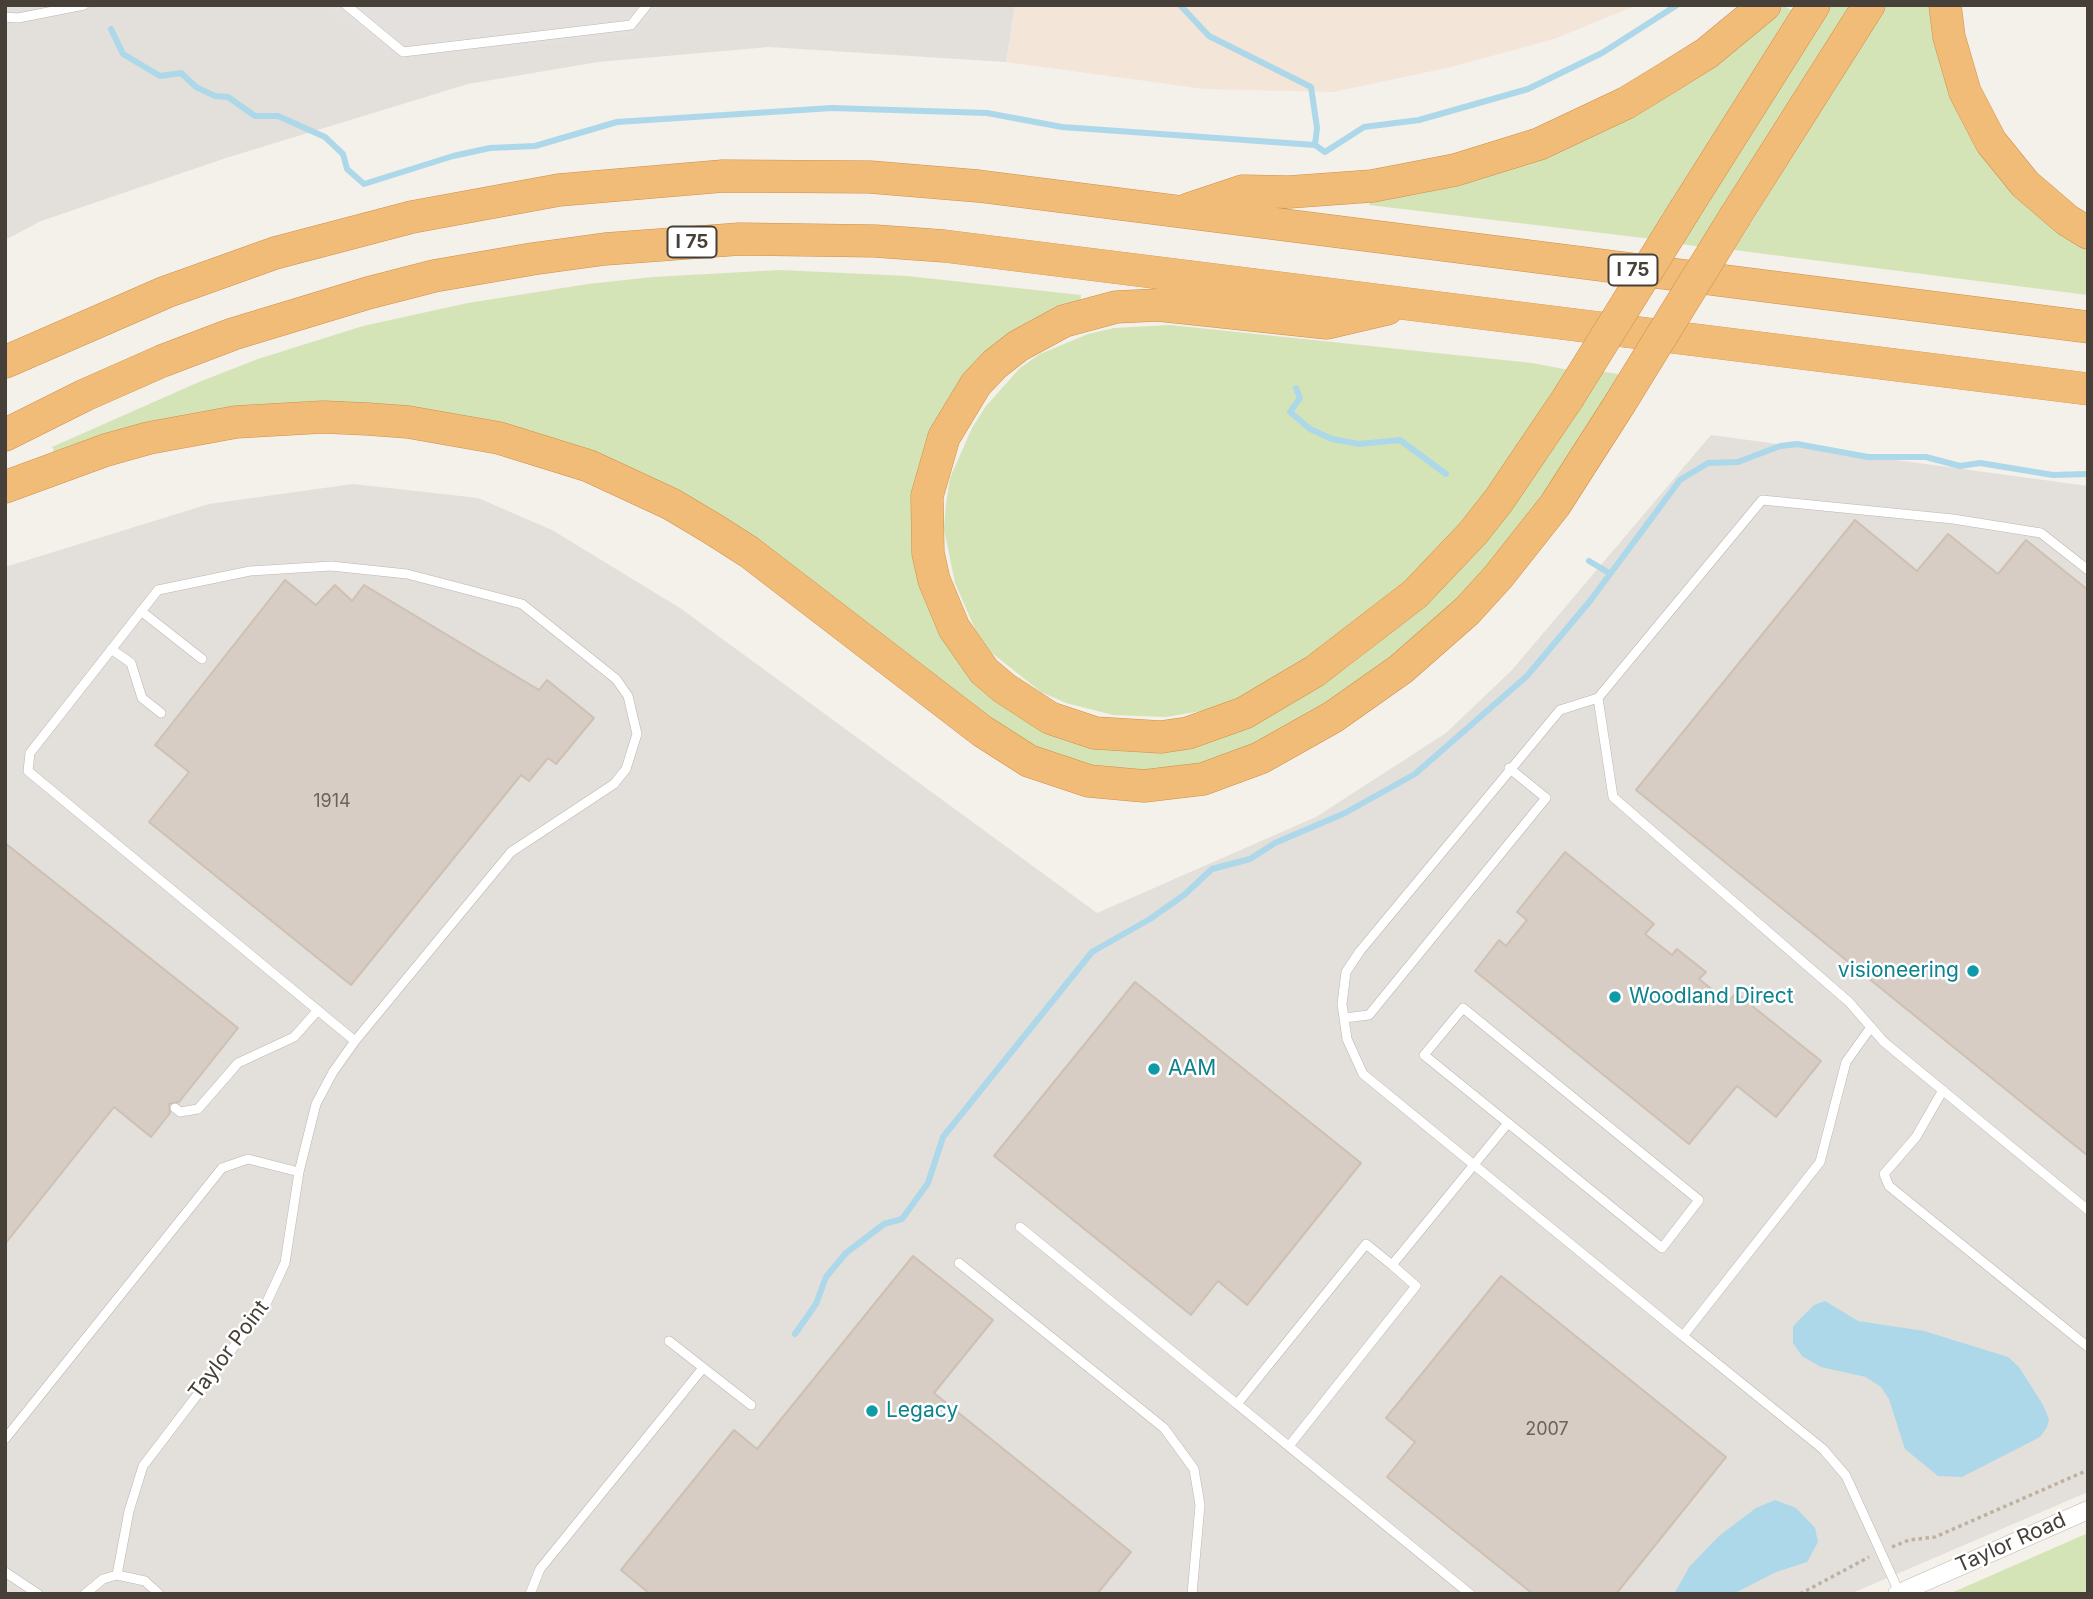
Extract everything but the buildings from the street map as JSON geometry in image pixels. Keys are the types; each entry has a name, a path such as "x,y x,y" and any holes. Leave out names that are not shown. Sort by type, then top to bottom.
{"highway":[{"path":"1179,212 1243,191 1289,192 1372,186 1455,170 1539,144 1626,103 1667,78 1706,53 1765,5"},
{"path":"1408,304 1327,323 1158,305 1116,307 1052,326 1017,346 995,364 964,401 944,437 929,485 926,524 928,553 942,604 954,628 985,671 1004,688 1050,718 1095,733 1161,737 1197,730 1244,713 1315,671 1415,594 1473,533 1499,500 1568,398 1814,5"},
{"path":"5,487 63,464 149,438 250,421 323,417 367,418 408,422 499,438 589,466 671,504 713,529 770,568 982,732 1029,761 1089,781 1144,786 1203,779 1260,758 1333,717 1401,669 1467,611 1498,578 1555,505 1869,5"},
{"path":"1945,5 1949,37 1965,92 1991,142 2025,184 2067,220 2088,233"},
{"name":"I 75","path":"5,362 166,292 275,253 412,217 559,190 723,176 870,177 978,186 2088,327"},
{"name":"I 75","path":"5,435 85,394 162,362 296,313 434,276 605,249 740,239 875,241 944,246 2088,389"}],"street":[{"name":"Taylor Road","path":"1898,1593 2088,1510"}],"lane":[{"path":"5,17 18,18 84,5"},
{"path":"346,5 403,52 631,25 647,5"},
{"path":"1898,1593 1882,1551 1846,1476 1823,1449 1363,1074 1347,1039 1344,1018 1346,972 1509,768 1560,710 1598,698 1762,500 1953,519 2041,533 2088,570"},
{"name":"Taylor Point","path":"117,1575 129,1511 143,1466 265,1306 285,1263 299,1172 316,1104 355,1041 511,852 614,784 626,769 637,734 628,696 615,680 522,604 407,574 331,566 250,571 158,590 30,753 28,771 318,1010"},
{"path":"141,611 202,659"},
{"path":"111,649 131,663 142,698 161,713"},
{"path":"1598,698 1613,797 1849,1002 1884,1042 2088,1210"},
{"path":"1344,1018 1369,1015 1546,798 1509,768"},
{"path":"1463,1009 1699,1200 1662,1248 1508,1123 1424,1055 1463,1009"},
{"path":"174,1108 180,1112 198,1109 238,1063 294,1037 318,1010 355,1041"},
{"path":"1683,1336 1820,1162 1846,1062 1871,1027"},
{"path":"1943,1090 1916,1137 1884,1174 1889,1186 2088,1347"},
{"path":"1392,1265 1508,1123"},
{"path":"5,1439 222,1168 248,1159 299,1172"},
{"path":"1020,1227 1470,1594"},
{"path":"1237,1404 1366,1244 1416,1286 1289,1446"},
{"path":"959,1264 1164,1428 1194,1469 1200,1505 1192,1594"},
{"path":"669,1341 751,1405"},
{"path":"530,1594 540,1569 703,1368"},
{"path":"5,1572 38,1594"},
{"path":"85,1594 103,1579 117,1575 145,1581 159,1594"}],"path":[{"path":"1800,1594 1882,1551 1909,1540 1935,1537 2088,1469"}],"shaded area":[{"path":"5,5 1015,5 1006,62 769,47 598,62 468,84 226,158 41,221 5,240"},
{"path":"320,5 661,5 636,36 389,59"},
{"path":"1015,5 1637,5 1554,39 1451,67 1333,92 1205,89 1006,62"},
{"path":"1711,435 2088,486 2088,1492 1850,1594 5,1594 5,567 209,504 353,484 478,498 552,530 680,608 1097,913 1316,817 1446,733 1512,670"}],"green space":[{"path":"1830,5 1856,5 1704,247 1680,244"},
{"path":"1886,5 1934,5 1942,56 2088,247 2088,295 1734,250"},
{"path":"1784,6 1793,11 1652,239 1369,205 1372,197 1399,195 1753,33"},
{"path":"780,270 907,276 1081,295 1080,303 935,426 949,648 962,668 1006,708 1030,724 1081,745 1109,750 1160,752 1314,690 1349,666 1423,607 1480,549 1530,481 1600,371 1624,375 1534,511 1442,619 1331,706 1214,764 1127,776 1023,745 780,562 446,414 55,453 52,447 258,359 363,326 468,303 588,284 653,277"},
{"path":"1170,325 1532,363 1569,370 1530,431 1477,504 1416,572 1383,602 1305,660 1220,708 1166,717 1113,715 1066,703 1041,692 992,653 975,629 955,583 944,529 946,504 950,478 972,428 986,406 1020,368 1040,354 1088,334 1114,328"},
{"path":"2088,1533 2088,1594 1949,1594"}],"water":[{"path":"1825,1301 1858,1321 1924,1331 2008,1357 2019,1367 2043,1405 2049,1419 2047,1427 2040,1437 1962,1477 1938,1476 1905,1449 1889,1399 1881,1387 1866,1377 1821,1367 1802,1356 1793,1343 1793,1327 1814,1305"},
{"path":"1775,1500 1796,1508 1815,1528 1818,1542 1807,1562 1776,1572 1733,1594 1674,1594 1690,1566 1719,1536 1756,1508"}],"waterway":[{"path":"1180,5 1209,36 1311,87 1317,128 1315,145"},
{"path":"111,29 123,54 160,76 181,73 196,87 215,96 228,97 255,116 278,116 325,137 343,154 347,169 364,184 453,156 490,148 535,146 617,122 832,108 987,113 1062,127 1315,145 1325,152 1364,127 1419,120 1528,89 1602,53 1677,5"},
{"path":"1296,388 1300,398 1290,412 1310,429 1332,439 1359,444 1400,440 1446,474"},
{"path":"795,1334 816,1304 826,1277 846,1253 884,1224 902,1219 928,1183 943,1137 1092,952 1150,919 1184,895 1212,869 1250,859 1275,843 1345,813 1415,774 1527,676 1590,601 1680,480 1708,463 1738,462 1780,446 1797,444 1868,457 1926,457 1960,466 1980,463 2053,475 2088,474"},
{"path":"1589,561 1609,573"}],"place":[{"name":"visioneering","path":"1973,971"},
{"name":"Woodland Direct","path":"1615,997"},
{"name":"AAM","path":"1154,1069"},
{"name":"Legacy","path":"872,1411"}]}
